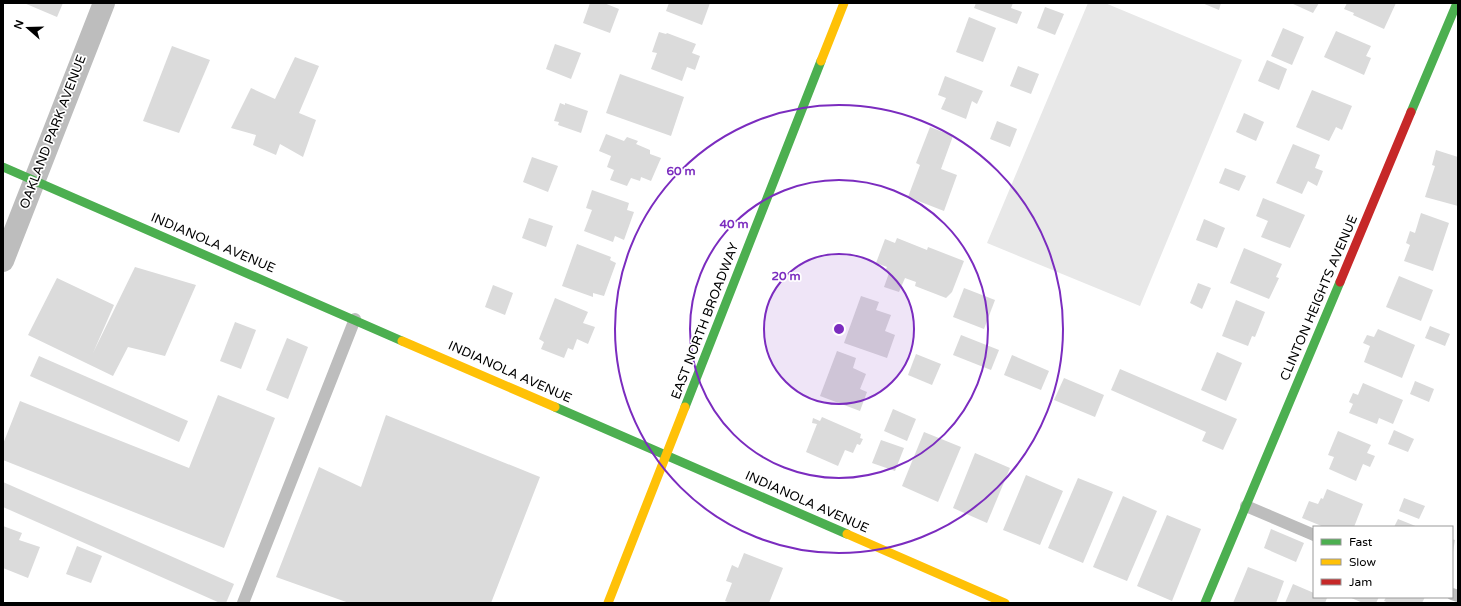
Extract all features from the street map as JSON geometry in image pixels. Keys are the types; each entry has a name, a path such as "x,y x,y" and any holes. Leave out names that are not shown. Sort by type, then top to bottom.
{"main road":[{"name":"EAST NORTH BROADWAY","path":"608,603 844,3"},
{"name":"CLINTON HEIGHTS AVENUE","path":"1205,603 1457,3"},
{"name":"INDIANOLA AVENUE","path":"3,167 1005,603"}],"street":[{"name":"OAKLAND PARK AVENUE","path":"3,261 104,3"}],"lane":[{"path":"243,603 355,319"},
{"path":"1246,506 1313,535"}],"shaded area":[{"path":"1088,3 1105,3 1242,60 1140,306 987,243"}],"building":[{"path":"24,3 63,3 57,17"},
{"path":"590,3 604,3 619,9 610,33 583,23"},
{"path":"669,3 710,3 702,25 666,11"},
{"path":"976,3 1013,3 1011,8 1022,12 1017,24 974,8"},
{"path":"1202,3 1221,3 1219,10"},
{"path":"1291,3 1319,3 1313,13"},
{"path":"1347,3 1396,3 1384,29 1353,15 1354,13 1344,9"},
{"path":"1045,7 1064,14 1055,35 1037,28"},
{"path":"969,17 996,28 983,62 956,52"},
{"path":"1283,28 1304,37 1292,65 1271,56"},
{"path":"1336,31 1371,46 1366,56 1371,58 1364,75 1324,57"},
{"path":"659,32 667,33 696,44 692,53 700,56 695,70 687,67 682,81 651,69 657,53 652,52"},
{"path":"555,44 581,53 571,79 546,69"},
{"path":"172,46 210,60 179,133 143,121"},
{"path":"295,57 319,66 299,113 316,120 303,157 280,144 276,155 253,145 256,135 231,128 251,88 275,99"},
{"path":"1267,60 1287,69 1279,90 1258,81"},
{"path":"1018,66 1039,74 1031,94 1010,86"},
{"path":"620,74 684,97 671,136 606,113"},
{"path":"945,76 983,91 977,104 972,101 966,119 941,109 946,98 938,95"},
{"path":"1312,90 1352,106 1342,130 1336,127 1329,141 1296,127"},
{"path":"560,103 565,105 565,103 588,111 581,133 558,125 559,122 554,121"},
{"path":"1244,113 1264,122 1256,141 1236,132"},
{"path":"997,121 1017,129 1010,147 990,139"},
{"path":"930,127 953,136 941,169 957,175 944,211 908,197 920,165 916,163"},
{"path":"606,134 624,141 627,137 638,141 636,144 650,150 650,154 661,158 651,181 641,177 640,181 631,178 627,186 610,180 614,170 607,167 611,156 599,151"},
{"path":"1293,144 1320,155 1315,168 1323,171 1317,186 1308,181 1302,194 1276,183"},
{"path":"1436,150 1458,157 1458,206 1425,197 1435,166 1432,165"},
{"path":"532,157 558,166 548,192 523,182"},
{"path":"1225,168 1246,176 1239,191 1219,183"},
{"path":"592,190 629,203 627,210 634,212 624,240 615,236 613,242 584,231 592,210 586,208"},
{"path":"1263,198 1305,215 1290,248 1261,237 1268,221 1256,216"},
{"path":"1421,213 1449,223 1433,271 1404,261 1410,245 1406,243 1410,231 1415,233"},
{"path":"529,218 553,226 546,247 522,238"},
{"path":"1204,219 1225,228 1217,248 1196,240"},
{"path":"897,238 927,250 928,247 964,261 952,292 946,298 915,286 916,282 905,278 899,292 884,287 889,273 885,271 887,267 876,263 885,239 895,243"},
{"path":"577,244 611,257 610,260 616,263 604,296 593,293 593,297 562,286"},
{"path":"1244,248 1282,264 1276,277 1279,278 1269,299 1230,283"},
{"path":"135,267 196,285 165,356 128,347 113,376 28,335 57,278 114,305 93,353"},
{"path":"1399,276 1433,290 1421,321 1386,307"},
{"path":"1198,283 1211,288 1202,309 1190,303"},
{"path":"493,285 513,293 505,315 485,307"},
{"path":"964,288 995,300 984,329 953,317"},
{"path":"861,296 879,302 876,310 891,315 885,331 895,335 887,358 844,343"},
{"path":"555,298 588,312 583,323 595,327 588,344 577,339 573,350 568,348 564,358 541,349 544,342 539,339"},
{"path":"1236,300 1265,312 1255,337 1252,336 1248,346 1222,336"},
{"path":"235,322 256,330 241,369 220,361"},
{"path":"1430,326 1450,334 1445,346 1425,338"},
{"path":"1378,329 1415,345 1402,378 1364,362 1370,346 1363,343 1367,335 1374,337"},
{"path":"961,335 999,350 991,370 953,355"},
{"path":"287,338 308,347 288,399 266,390"},
{"path":"837,351 856,358 853,368 866,374 860,389 867,392 860,411 820,396"},
{"path":"1217,352 1242,363 1226,401 1201,390"},
{"path":"916,354 941,364 932,385 908,375"},
{"path":"1012,355 1049,371 1041,390 1004,375"},
{"path":"39,356 188,421 179,442 30,376"},
{"path":"1120,369 1237,419 1223,450 1202,441 1206,432 1111,390"},
{"path":"1064,378 1104,395 1095,417 1054,400"},
{"path":"1415,381 1434,389 1429,402 1410,394"},
{"path":"1363,383 1403,400 1393,424 1379,418 1377,424 1349,413 1353,404 1349,402 1353,393 1358,395"},
{"path":"218,395 275,418 224,548 3,460 3,444 20,401 189,468"},
{"path":"893,409 916,419 907,441 884,431"},
{"path":"386,415 540,477 491,603 349,603 276,577 319,467 361,487"},
{"path":"822,417 861,434 860,438 863,439 860,445 857,444 853,453 845,450 838,466 806,452 817,424 812,423 813,418 820,421"},
{"path":"1394,430 1414,439 1408,452 1388,444"},
{"path":"1338,431 1371,445 1367,453 1375,456 1370,467 1363,464 1356,481 1329,469 1334,457 1328,455"},
{"path":"924,432 961,447 938,502 902,486"},
{"path":"881,440 904,448 895,471 872,463"},
{"path":"975,453 1010,468 987,523 953,508"},
{"path":"1026,475 1063,491 1040,545 1003,530"},
{"path":"1078,478 1113,492 1083,563 1048,548"},
{"path":"3,482 234,584 226,603 220,603 3,507"},
{"path":"1327,489 1363,504 1354,526 1322,526 1302,518 1309,501 1318,504 1321,498 1323,499"},
{"path":"1123,496 1157,511 1127,581 1093,567"},
{"path":"1404,498 1425,506 1419,519 1399,511"},
{"path":"1167,515 1201,529 1172,601 1137,586"},
{"path":"1398,519 1416,526 1394,526"},
{"path":"3,526 22,533 19,540 40,547 28,578 3,568"},
{"path":"1271,529 1304,543 1296,562 1264,548"},
{"path":"1453,539 1455,540 1453,552"},
{"path":"77,546 102,556 91,583 66,574"},
{"path":"744,553 783,568 769,603 730,603 725,601 732,583 726,581 732,565 738,568"},
{"path":"1248,567 1284,581 1276,603 1233,603"},
{"path":"1293,584 1313,593 1313,598 1327,598 1325,603 1285,603"},
{"path":"1351,598 1378,598 1376,603 1363,603"},
{"path":"1386,598 1424,598 1422,603 1389,603 1384,601"}],"traffic: fast":[{"path":"1411,112 1457,3"},
{"path":"685,407 821,61"},
{"path":"3,167 402,341"},
{"path":"1205,603 1340,282"},
{"path":"555,407 847,534"}],"traffic: slow":[{"path":"821,61 844,3"},
{"path":"402,341 555,407"},
{"path":"608,603 685,407"},
{"path":"847,534 1005,603"}],"traffic: jam":[{"path":"1340,282 1411,112"}]}
